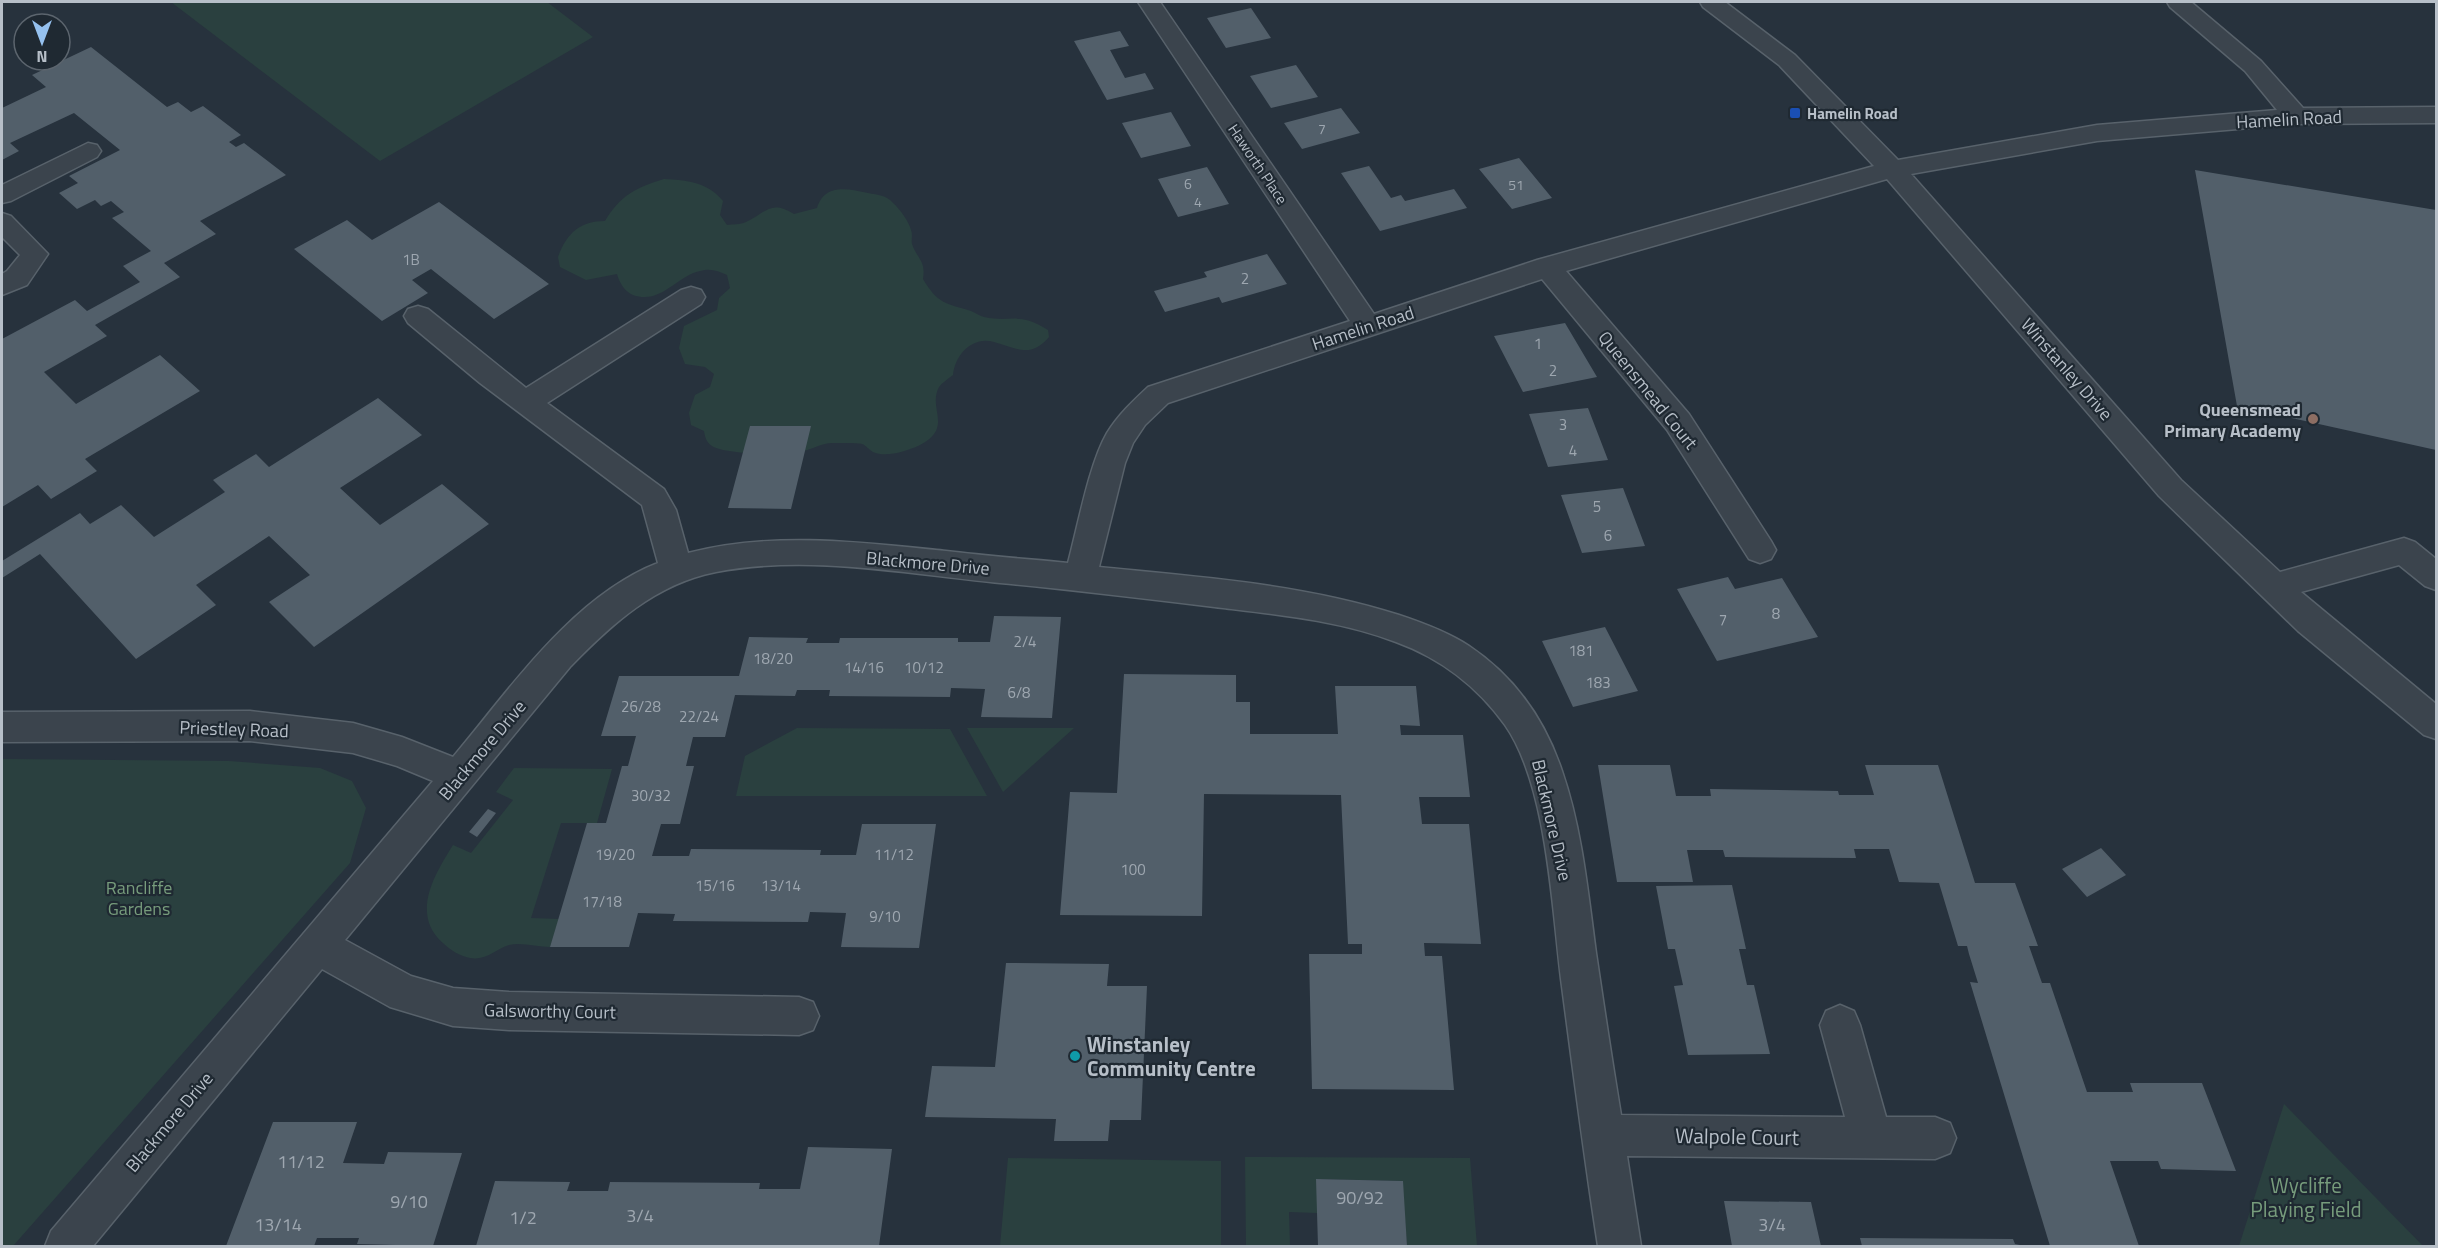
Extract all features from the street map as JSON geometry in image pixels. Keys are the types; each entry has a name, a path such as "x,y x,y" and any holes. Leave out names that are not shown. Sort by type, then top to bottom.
{"street":[{"name":"Haworth Place","path":"1149,2 1368,326"},
{"name":"Winstanley Drive","path":"1711,2 1787,60 1892,169 2170,488 2310,621 2436,724"},
{"path":"2178,2 2253,66 2296,116"},
{"name":"Hamelin Road","path":"1081,576 1110,463 1119,439 1135,417 1158,395 1547,267 1892,169 2097,134 2296,116 2436,115"},
{"path":"2,195 88,151"},
{"path":"2,222 35,254 17,278 2,286"},
{"name":"Queensmead Court","path":"1547,267 1678,422 1760,550"},
{"path":"526,402 691,297"},
{"path":"418,316 631,483 653,496 660,510 676,569"},
{"path":"2274,587 2404,550 2436,576"},
{"name":"Blackmore Drive","path":"66,1246 558,657 591,624 629,594 676,569 742,554 797,553 1081,576 1265,599 1374,621 1437,644 1483,676 1520,717 1544,765 1563,853 1619,1246"},
{"name":"Priestley Road","path":"2,727 250,726 353,738 402,752 460,776"},
{"name":"Galsworthy Court","path":"316,945 404,993 453,1007 509,1011 799,1016"},
{"path":"1840,1025 1871,1138"},
{"name":"Walpole Court","path":"1602,1135 1935,1138"}],"green space":[{"path":"171,2 547,2 593,37 380,161"},
{"path":"664,179 688,181 711,190 723,201 720,215 727,225 744,223 768,209 779,208 794,214 817,208 821,200 831,191 845,189 885,197 908,223 912,232 912,244 923,268 923,279 938,298 984,317 1030,321 1048,330 1049,337 1036,348 1029,350 986,341 966,349 957,361 953,375 939,387 936,395 938,425 935,432 929,439 908,450 878,454 865,445 853,443 830,443 807,450 771,454 719,449 707,441 704,431 691,425 689,413 695,395 710,387 714,374 705,367 685,364 679,348 684,326 717,310 719,298 730,288 727,275 711,270 700,271 683,278 660,293 643,297 627,292 617,274 586,280 560,267 558,257 570,235 588,223 605,221 617,205 630,194"},
{"path":"797,728 950,729 987,796 736,796 745,756"},
{"path":"967,728 1074,728 1003,792"},
{"name":"Rancliffe Gardens","path":"2,759 229,761 320,768 352,781 366,808 350,863 13,1246 2,1246"},
{"path":"514,768 612,769 597,823 561,823 531,918 559,919 550,947 514,944 481,958 470,958 449,948 433,932 428,920 429,894 439,868 453,845 471,853 513,800 496,792"},
{"name":"Wycliffe Playing Field","path":"2284,1104 2423,1246 2239,1246"},
{"path":"1245,1157 1470,1158 1477,1246 1407,1246 1402,1181 1317,1179 1317,1213 1289,1212 1290,1246 1246,1246"},
{"path":"1008,1158 1221,1161 1221,1246 1000,1246"}],"building":[{"path":"1251,8 1271,38 1226,48 1207,18"},
{"path":"1120,31 1129,46 1110,50 1125,78 1145,73 1154,89 1107,100 1074,41"},
{"path":"91,47 167,107 178,102 191,112 203,106 241,135 229,142 236,147 244,143 286,175 200,221 216,234 164,263 180,277 95,325 107,336 44,372 76,404 160,355 200,391 85,459 97,471 51,499 38,485 2,507 2,339 75,300 87,311 140,282 123,266 151,251 112,218 124,212 111,201 101,206 95,200 77,209 59,193 78,183 69,176 120,150 74,113 10,143 19,151 2,160 2,108 46,87 32,75 38,72 72,72 72,56"},
{"path":"1296,65 1318,97 1271,108 1250,76"},
{"path":"1341,108 1360,133 1302,149 1284,123"},
{"path":"1171,112 1191,146 1141,158 1122,123"},
{"path":"1519,158 1552,198 1512,209 1479,169"},
{"path":"1369,166 1391,198 1401,195 1405,201 1454,189 1467,208 1380,231 1341,173"},
{"path":"1207,167 1229,204 1178,217 1158,179"},
{"path":"2195,170 2436,210 2436,450 2237,406"},
{"path":"439,202 549,284 494,319 431,269 412,280 428,293 382,321 294,249 347,220 372,240"},
{"path":"1267,254 1287,284 1222,303 1219,297 1165,312 1154,291 1207,277 1204,272"},
{"path":"1565,323 1597,377 1523,392 1494,336"},
{"path":"378,398 422,435 340,488 380,525 442,484 489,524 314,647 269,602 310,575 269,536 196,585 216,605 136,659 40,554 2,578 2,561 80,513 90,524 121,505 154,537 225,492 213,480 256,454 269,467"},
{"path":"1588,408 1608,460 1548,467 1529,414"},
{"path":"750,426 811,426 791,509 728,508"},
{"path":"1623,488 1645,546 1582,553 1561,495"},
{"path":"1728,577 1735,589 1782,578 1818,637 1717,661 1677,589"},
{"path":"994,616 1061,617 1052,718 981,717 985,689 951,688 950,697 829,696 830,690 797,690 795,696 735,695 725,737 693,737 686,766 694,766 680,824 661,824 652,856 689,856 691,849 821,850 820,855 856,855 862,824 936,824 919,948 841,947 846,913 810,912 808,922 673,921 675,914 638,913 629,947 550,947 587,823 606,823 622,766 628,766 636,736 601,736 619,676 739,676 749,637 808,638 806,643 839,643 840,638 958,638 958,642 990,642"},
{"path":"1605,627 1638,691 1573,707 1542,641"},
{"path":"1124,674 1236,675 1236,702 1250,702 1250,734 1338,734 1335,686 1416,686 1420,726 1400,725 1401,735 1463,735 1470,797 1419,797 1422,824 1469,824 1481,944 1424,943 1425,956 1442,956 1454,1090 1312,1089 1309,954 1362,954 1362,944 1348,944 1341,795 1204,794 1202,916 1060,915 1070,792 1117,793"},
{"path":"1598,765 1670,765 1676,796 1711,796 1710,789 1838,791 1839,795 1874,795 1865,765 1938,765 1975,883 2015,883 2038,946 2029,946 2042,983 2050,983 2087,1092 2133,1092 2130,1083 2202,1083 2236,1171 2161,1169 2158,1161 2110,1161 2139,1246 2050,1246 1970,982 1978,983 1967,946 1958,946 1939,883 1899,882 1889,849 1854,849 1856,858 1725,857 1723,850 1687,850 1693,882 1617,882"},
{"path":"488,809 496,813 477,837 469,832"},
{"path":"2101,848 2126,875 2087,897 2062,869"},
{"path":"1732,885 1746,949 1739,949 1747,985 1754,985 1770,1054 1688,1055 1674,986 1683,985 1675,949 1668,949 1656,886"},
{"name":"Winstanley Community Centre","path":"1006,963 1109,964 1107,986 1147,986 1141,1120 1110,1120 1108,1141 1054,1141 1056,1119 925,1117 932,1066 995,1067"},
{"path":"273,1122 357,1122 343,1163 384,1164 388,1152 462,1153 433,1246 357,1244 359,1238 317,1238 314,1246 226,1246"},
{"path":"808,1147 892,1149 879,1246 476,1246 495,1181 570,1182 567,1191 608,1191 610,1182 760,1183 759,1189 800,1189"},
{"path":"1316,1179 1403,1181 1407,1246 1318,1246"},
{"path":"1724,1201 1811,1202 1821,1246 1732,1246"},
{"path":"1860,1238 2013,1239 2015,1244 2020,1245 1862,1246"}],"place":[{"name":"Hamelin Road","path":"1795,113"},
{"name":"Queensmead Primary Academy","path":"2313,419"},
{"name":"Winstanley Community Centre","path":"1075,1056"}]}
